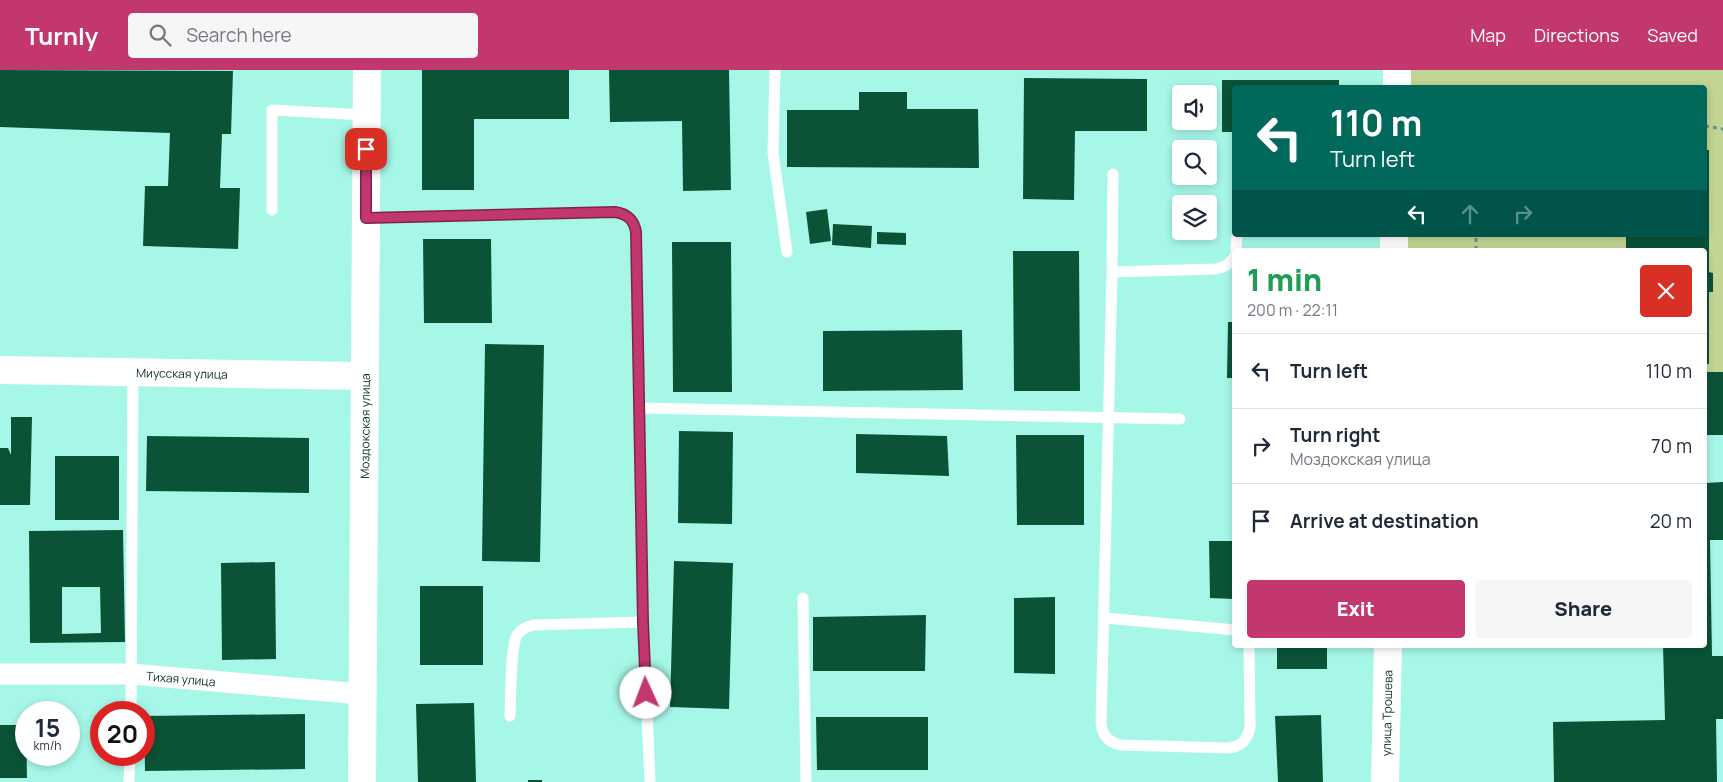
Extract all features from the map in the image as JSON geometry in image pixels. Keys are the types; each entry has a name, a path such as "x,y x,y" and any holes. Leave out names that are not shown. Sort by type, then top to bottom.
{"street":[{"name":"Моздокская улица","path":"362,782 367,70"},
{"path":"1397,70 1397,85"},
{"name":"Миусская улица","path":"0,370 364,376"},
{"name":"улица Трошева","path":"1385,782 1388,648"},
{"name":"Тихая улица","path":"0,674 131,674 362,694"}],"lane":[{"path":"775,70 773,153 787,252"},
{"path":"272,210 272,110 366,115"},
{"path":"1113,174 1101,724 1102,732 1106,739 1113,744 1121,745 1237,747 1244,742 1250,728 1249,648"},
{"path":"366,218 615,212 630,218 634,224 636,232 643,622 650,782"},
{"path":"1112,272 1216,269 1224,268 1232,261"},
{"path":"130,701 133,372"},
{"path":"639,408 1180,419"},
{"path":"803,598 806,782"},
{"path":"1104,618 1232,630"},
{"path":"510,716 514,645 520,631 533,625 643,622"},
{"path":"129,782 130,766"}],"path":[{"path":"1707,126 1723,129"}],"green space":[{"path":"1410,70 1723,70 1723,419 1707,419 1707,248 1408,248 1408,237 1707,237 1707,85 1410,85"}],"building":[{"path":"0,70 233,71 231,134 222,134 220,188 240,188 238,249 143,246 145,186 168,186 170,133 0,127"},
{"path":"422,70 569,70 569,119 474,119 474,190 422,190"},
{"path":"609,70 729,70 731,190 683,191 682,121 610,122"},
{"path":"1024,78 1147,79 1147,131 1075,131 1074,200 1023,199"},
{"path":"1222,80 1339,80 1339,85 1232,85 1232,132 1222,132"},
{"path":"859,92 907,92 907,109 978,109 979,168 787,167 787,110 859,110"},
{"path":"1707,150 1709,150 1709,272 1713,273 1713,292 1709,292 1709,364 1707,364 1707,248 1626,248 1626,237 1707,237"},
{"path":"827,209 831,241 810,244 806,212"},
{"path":"833,224 872,226 871,248 832,245"},
{"path":"877,232 906,233 906,245 877,244"},
{"path":"423,239 491,239 492,323 424,323"},
{"path":"672,242 731,242 732,392 673,392"},
{"path":"1013,251 1079,251 1080,391 1014,391"},
{"path":"1228,322 1232,322 1232,378 1227,378"},
{"path":"962,330 963,390 823,391 823,331"},
{"path":"485,344 544,345 540,562 482,561"},
{"path":"1707,372 1723,372 1723,435 1707,435"},
{"path":"11,417 32,417 30,505 0,505 0,448 8,448 11,455"},
{"path":"679,431 733,432 732,524 678,523"},
{"path":"856,434 947,436 949,476 856,473"},
{"path":"1016,435 1084,435 1084,525 1017,525"},
{"path":"147,436 309,438 309,493 146,491"},
{"path":"55,456 119,456 119,520 55,520"},
{"path":"1723,482 1723,540 1710,540 1712,656 1723,656 1723,719 1716,719 1717,782 1554,782 1553,722 1665,720 1663,648 1707,648 1707,483"},
{"path":"123,530 125,642 30,643 29,531","holes":["62,587 100,587 101,633 62,634"]},
{"path":"1209,541 1232,541 1232,599 1210,598"},
{"path":"674,561 733,563 729,709 670,707"},
{"path":"275,562 276,659 222,660 221,563"},
{"path":"420,586 483,586 483,665 420,665"},
{"path":"1055,597 1055,674 1014,673 1014,598"},
{"path":"926,615 925,671 813,671 813,617"},
{"path":"1277,648 1327,648 1327,669 1277,669"},
{"path":"474,703 476,782 418,782 416,704"},
{"path":"305,714 305,769 145,771 145,766 155,766 155,716"},
{"path":"1321,715 1323,782 1278,782 1275,716"},
{"path":"816,717 928,717 928,770 817,770"},
{"path":"0,725 15,725 15,766 27,766 27,778 0,778"},
{"path":"528,780 542,780 542,782 528,782"}],"route":[{"path":"366,149 366,218 615,212 630,218 634,224 636,232 646,693"}]}
